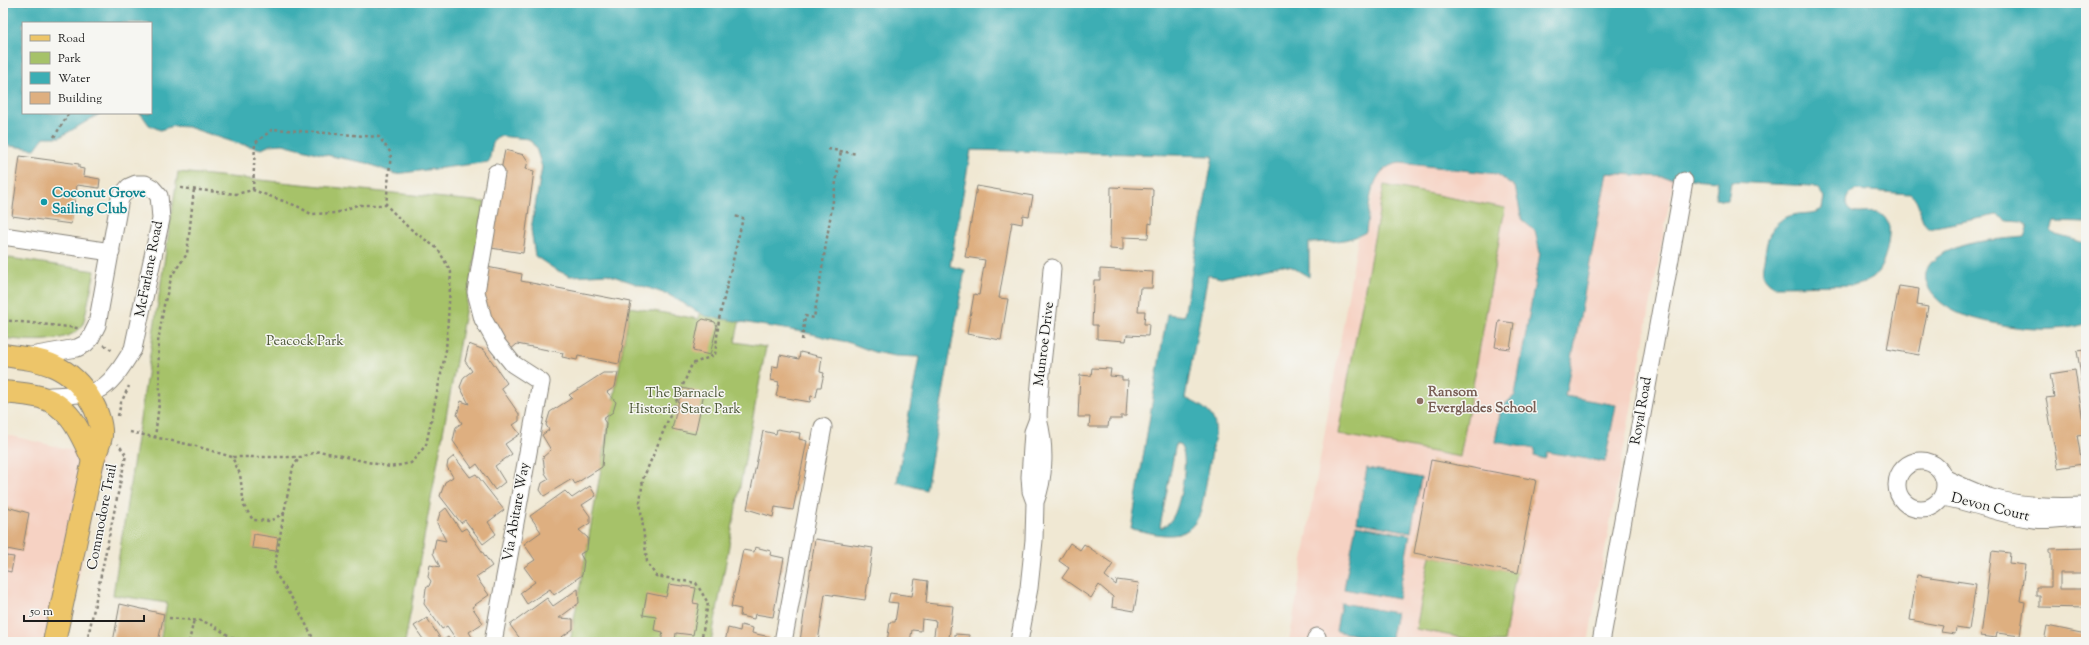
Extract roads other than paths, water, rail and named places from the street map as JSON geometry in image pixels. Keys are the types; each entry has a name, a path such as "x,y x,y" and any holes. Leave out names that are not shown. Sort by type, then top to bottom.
{"main road":[{"path":"13,356 53,365 70,376 86,392 95,406 101,436 93,460 54,642"},
{"path":"3,392 41,397 56,404 67,413 80,433 93,460"}],"street":[{"name":"Via Abitare Way","path":"493,642 541,382 513,364 497,344 483,319 476,292 496,173"},
{"name":"Royal Road","path":"1600,642 1684,180"},
{"name":"McFarlane Road","path":"13,356 77,348 85,344 90,339 97,325 120,198 124,192 136,184 145,184 152,188 159,196 160,219 133,349 122,365 101,388 86,392 41,397"},
{"path":"3,236 111,252"},
{"name":"Munroe Drive","path":"1019,642 1029,588 1034,540 1035,502 1040,489 1042,433 1038,419 1040,376 1050,302 1052,268"},
{"path":"783,642 823,427"},
{"path":"1920,461 1935,465 1944,478 1945,490 1943,497 1932,507 1916,509 1903,501 1897,487 1897,479 1906,466 1920,461"},
{"name":"Devon Court","path":"1944,478 1976,492 2009,502 2051,507 2086,506"},
{"name":"Devon Court","path":"1943,497 1965,501 2000,512 2035,519 2086,517"}],"water":[{"path":"3,3 2086,3 2086,223 2054,222 2051,231 2056,235 2086,243 2086,324 2055,329 2040,329 1993,323 1956,312 1942,303 1930,290 1926,283 1926,275 1928,267 1938,257 1952,249 1976,242 2024,237 2028,226 2023,222 2008,221 1997,215 1929,228 1923,221 1914,197 1910,194 1856,190 1849,195 1846,201 1847,207 1850,211 1858,213 1878,213 1885,218 1889,225 1887,251 1879,270 1875,275 1864,283 1857,285 1774,286 1767,281 1763,275 1763,264 1769,236 1776,224 1789,216 1813,213 1822,209 1824,197 1818,189 1812,186 1731,182 1728,201 1715,199 1718,181 1607,173 1565,396 1616,405 1605,462 1547,452 1545,459 1534,456 1535,449 1495,442 1501,408 1515,395 1540,253 1535,231 1522,220 1515,187 1497,174 1400,163 1390,166 1382,172 1376,180 1370,200 1366,232 1346,240 1309,243 1309,277 1292,267 1282,265 1221,278 1208,275 1185,398 1208,411 1214,421 1215,435 1201,511 1189,529 1172,535 1162,535 1131,529 1167,314 1184,316 1213,156 971,150 950,266 965,270 926,490 897,482 919,357 895,356 874,352 850,343 803,332 705,316 669,295 607,274 570,276 556,270 535,256 531,229 542,167 536,148 529,139 499,136 494,141 489,162 395,174 367,163 321,154 283,144 270,145 262,149 236,143 188,127 173,126 160,130 149,125 140,114 152,114 152,22 22,22 22,114 99,114 60,137 44,137 35,149 3,145","holes":["1176,443 1181,447 1184,455 1184,476 1177,509 1169,523 1161,528"]},
{"path":"1367,468 1421,478 1411,532 1357,522"},
{"path":"1356,525 1410,535 1398,599 1344,589"},
{"path":"1341,603 1396,613 1390,642 1336,631"}],"place":[{"name":"Coconut Grove Sailing Club","path":"44,202"},
{"name":"Ransom Everglades School","path":"1420,401"}],"park label":[{"name":"Peacock Park","path":"305,342"},
{"name":"The Barnacle Historic State Park","path":"685,402"}]}
